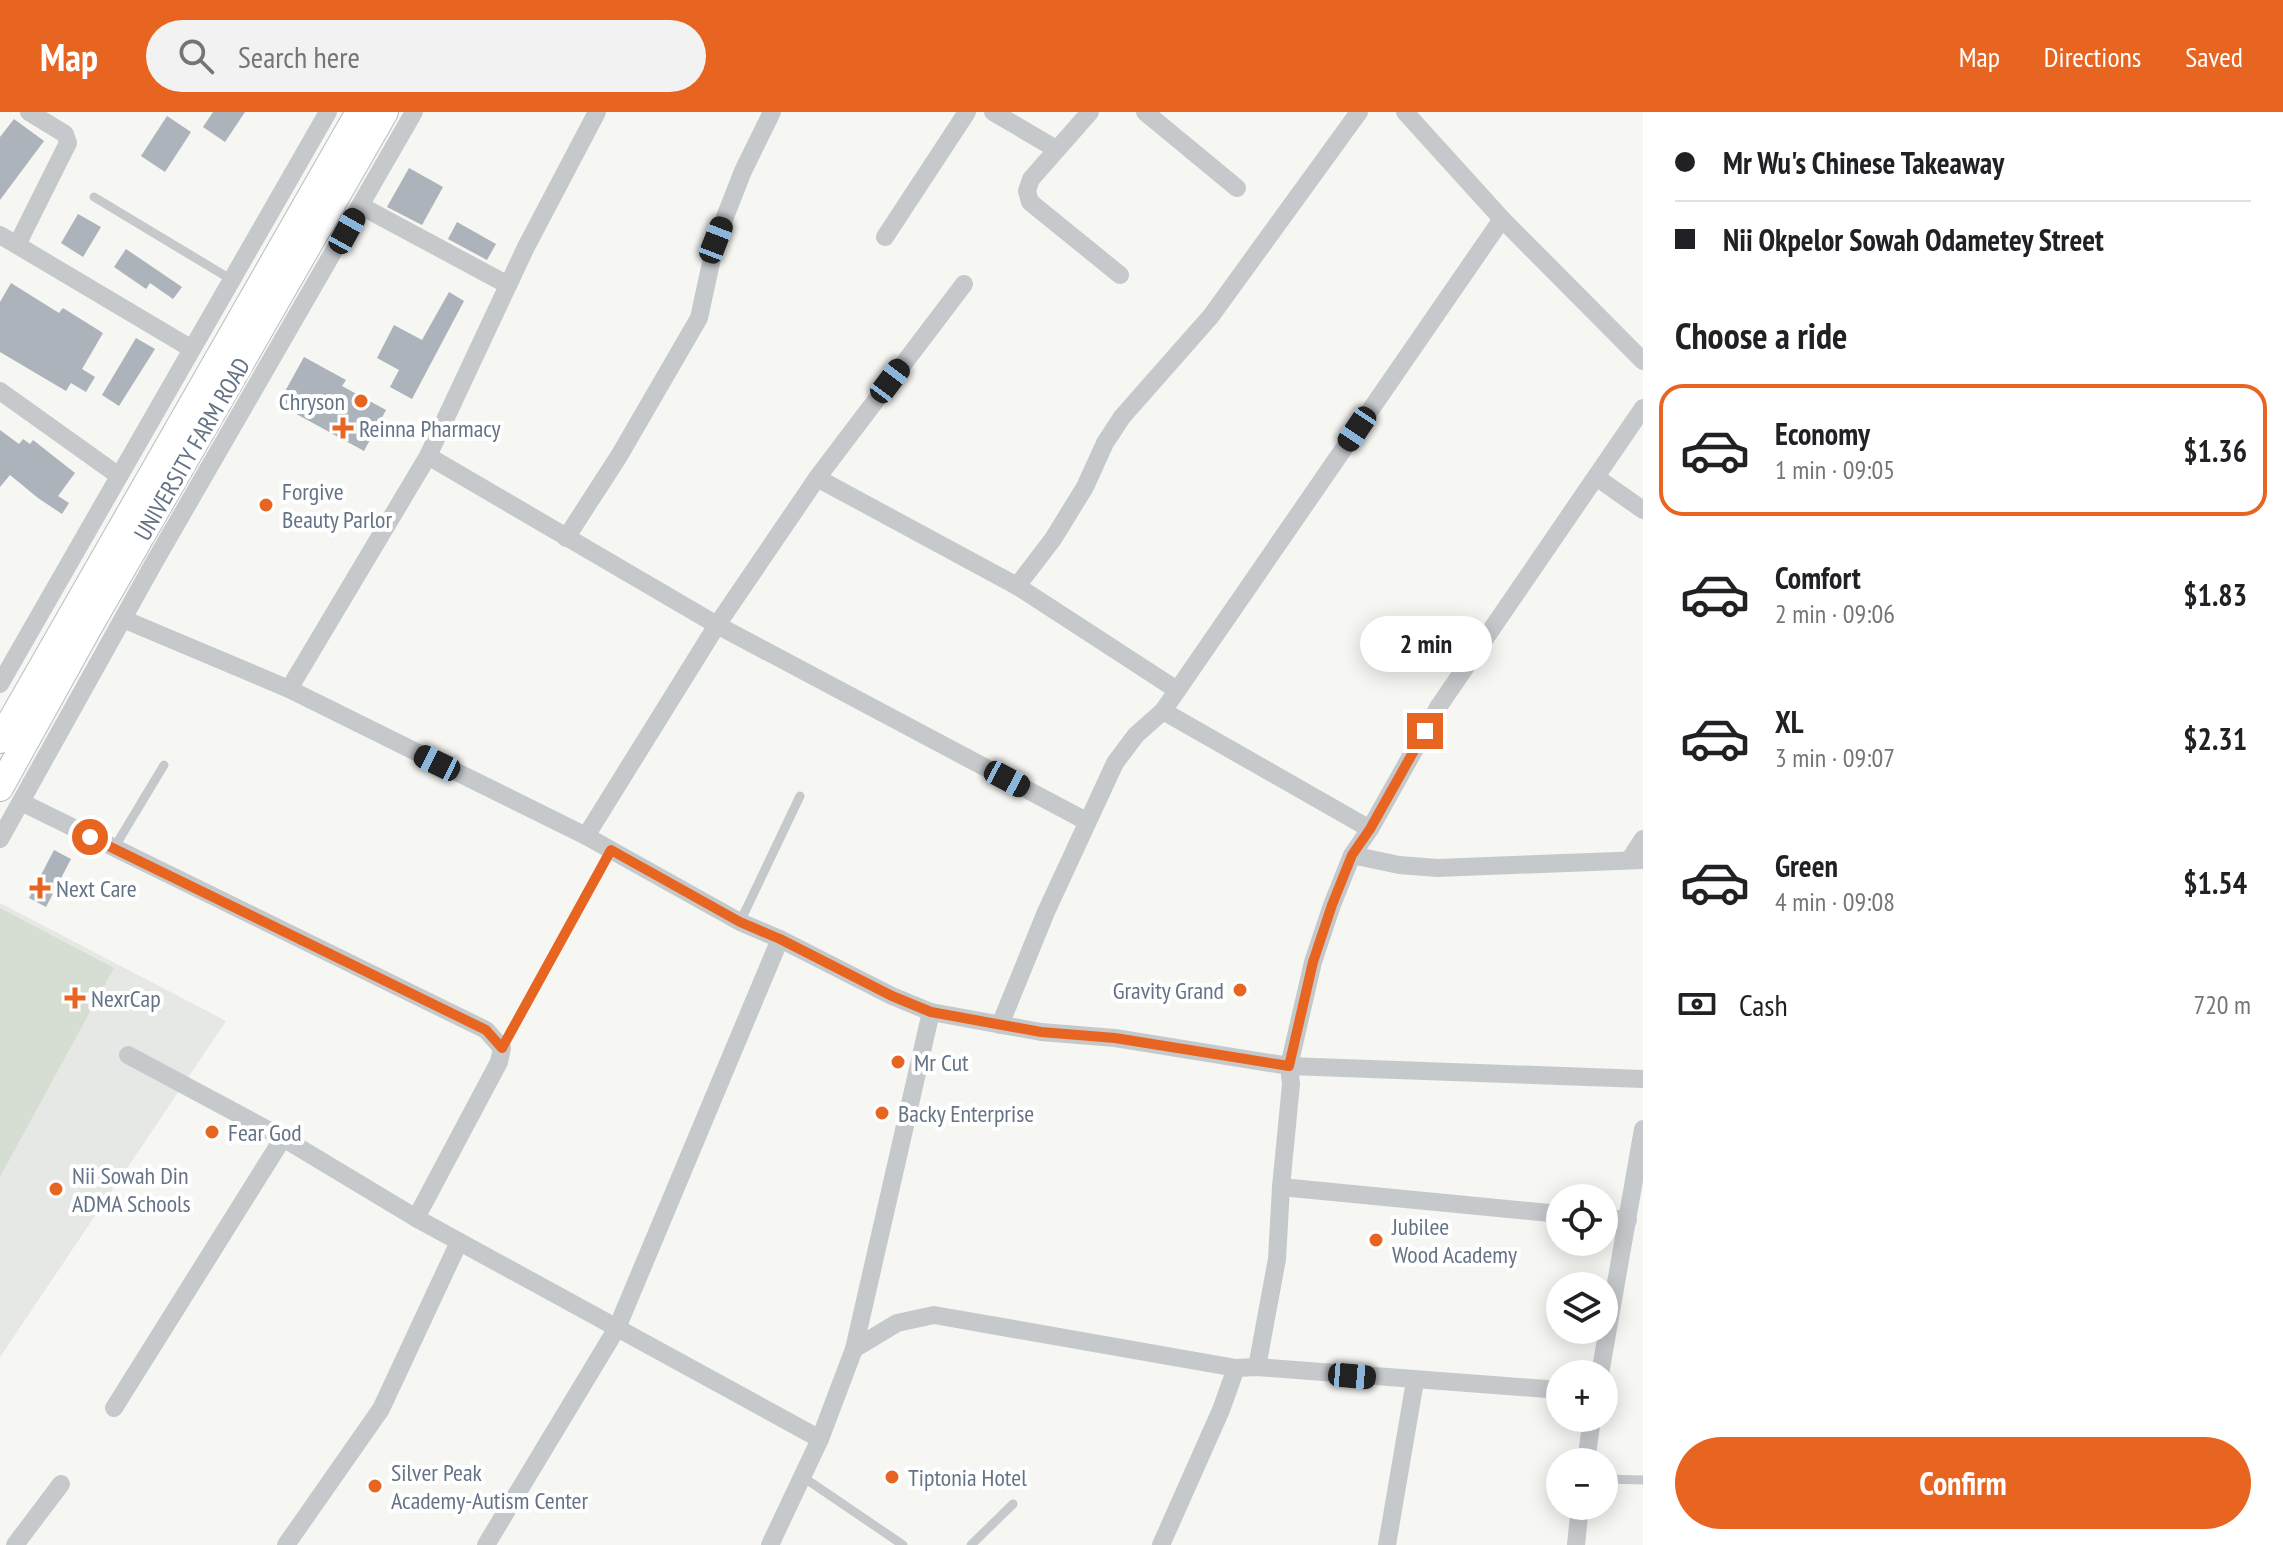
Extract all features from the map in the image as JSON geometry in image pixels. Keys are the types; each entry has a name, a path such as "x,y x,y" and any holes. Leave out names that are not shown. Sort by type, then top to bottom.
{"street":[{"path":"17,245 68,143 65,134 29,112"},
{"path":"0,684 328,112"},
{"name":"UNIVERSITY FARM ROAD","path":"0,740 359,112"},
{"name":"UNIVERSITY FARM ROAD","path":"10,795 88,629 385,112"},
{"path":"0,839 10,795 123,619 414,112"},
{"path":"289,689 428,456 508,285 597,112"},
{"path":"566,538 619,456 699,318 716,240 743,171 772,112"},
{"path":"885,237 967,112"},
{"path":"993,112 1056,149"},
{"path":"1090,112 1031,179 1027,191 1030,202 1120,275"},
{"path":"1145,112 1237,188"},
{"path":"1017,586 1053,539 1122,417 1211,316 1359,112"},
{"path":"1415,115 1502,219 1643,361"},
{"path":"361,206 508,285"},
{"path":"1000,1025 1046,912 1115,763 1136,735 1163,711 1502,219"},
{"path":"0,235 192,349"},
{"path":"586,836 717,625 817,478 964,284"},
{"path":"0,391 119,476"},
{"path":"1257,1367 1277,1259 1291,1084 1289,1066 1313,962 1352,855 1370,829 1439,706 1643,408"},
{"path":"428,456 717,625 1086,821"},
{"path":"1596,477 1643,510"},
{"path":"817,478 1017,586 1177,690"},
{"path":"123,619 289,689 586,836 740,922 931,1012 1041,1032 1115,1038 1289,1066 1643,1079"},
{"path":"1163,711 1370,829"},
{"path":"10,795 486,1030 502,1048 499,1062 416,1218"},
{"path":"1352,855 1399,865 1437,868 1636,860 1643,839"},
{"path":"486,1545 617,1328 780,939"},
{"path":"770,1545 820,1439 854,1349 931,1012"},
{"path":"128,1055 283,1138 459,1242 820,1439"},
{"path":"1603,1360 1643,1129"},
{"path":"114,1408 283,1138"},
{"path":"1281,1187 1546,1213"},
{"path":"1618,1219 1628,1220"},
{"path":"286,1545 381,1409 459,1242"},
{"path":"854,1349 897,1323 934,1315 1236,1368 1257,1367 1546,1389"},
{"path":"1161,1545 1221,1410 1236,1368"},
{"path":"1387,1545 1415,1381"},
{"path":"15,1545 61,1484"},
{"path":"1576,1545 1579,1520"}],"lane":[{"path":"94,197 232,280"},
{"path":"113,848 164,765"},
{"path":"740,922 800,796"},
{"path":"502,1048 611,850"},
{"path":"803,1477 903,1545"},
{"path":"1618,1479 1643,1480"},
{"path":"971,1545 1013,1504"}],"shaded area":[{"name":"Nii Sowah Din ADMA Schools","path":"0,903 226,1021 0,1357"},
{"path":"0,908 114,968 0,1177"}],"building":[{"path":"213,112 245,112 225,142 203,127"},
{"path":"167,116 191,132 165,172 141,156"},
{"path":"14,119 44,141 0,200 0,137"},
{"path":"409,168 443,187 422,225 387,207"},
{"path":"78,214 101,227 83,257 61,243"},
{"path":"457,222 496,244 487,260 448,239"},
{"path":"126,249 182,287 173,299 150,283 146,289 114,267"},
{"path":"11,283 59,313 63,308 103,333 82,369 95,377 86,392 71,383 66,391 0,352 0,302"},
{"path":"449,292 464,301 412,399 390,387 399,370 377,358 394,325 422,340"},
{"path":"136,338 155,349 119,406 102,395"},
{"path":"304,357 346,380 342,386 386,410 364,451 278,404"},
{"path":"0,430 19,444 23,439 30,444 33,440 75,473 58,496 69,503 62,514 10,475 0,487"},
{"path":"54,850 71,859 46,907 29,898"}],"place":[{"name":"Chryson","path":"361,401"},
{"name":"Reinna Pharmacy","path":"343,428"},
{"name":"Forgive Beauty Parlor","path":"266,505"},
{"name":"Next Care","path":"40,888"},
{"name":"Gravity Grand","path":"1240,990"},
{"name":"NexrCap","path":"75,998"},
{"name":"Mr Cut","path":"898,1062"},
{"name":"Backy Enterprise","path":"882,1113"},
{"name":"Fear God","path":"212,1132"},
{"name":"Nii Sowah Din ADMA Schools","path":"56,1189"},
{"name":"Jubilee Wood Academy","path":"1376,1240"},
{"name":"Tiptonia Hotel","path":"892,1477"},
{"name":"Silver Peak Academy-Autism Center","path":"375,1486"}],"route":[{"path":"90,837 486,1030 502,1048 611,850 740,922 931,1012 1041,1032 1115,1038 1289,1066 1313,962 1352,855 1425,731"}]}
